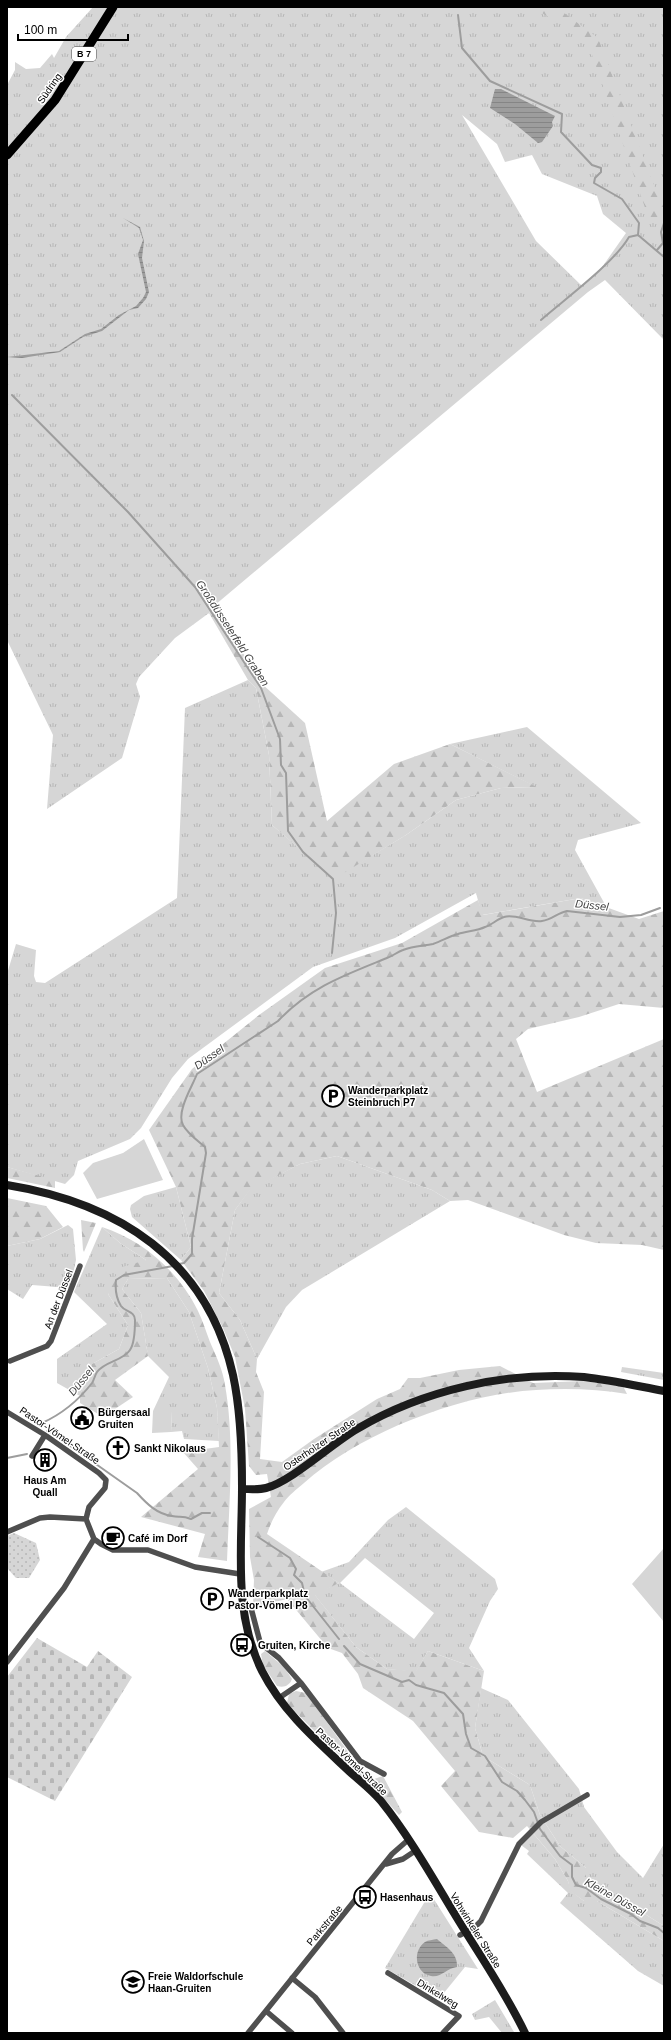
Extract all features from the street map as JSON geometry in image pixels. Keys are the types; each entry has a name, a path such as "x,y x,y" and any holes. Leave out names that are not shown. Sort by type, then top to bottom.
{"main road":[{"name":"Südring","path":"7,155 55,100 113,7"},
{"name":"Pastor-Vömel-Straße","path":"7,1185 63,1198 106,1214 125,1224 160,1250 181,1270 206,1304 219,1330 229,1359 239,1409 242,1489 240,1574 242,1610 249,1641 263,1672 279,1698 305,1730 378,1798 408,1840"},
{"name":"Osterholzer Straße","path":"242,1489 258,1490 277,1484 358,1428 426,1398 456,1389 521,1378 554,1377 612,1381 664,1391"},
{"name":"Vohwinkeler Straße","path":"408,1840 525,2033"}],"street":[{"name":"An der Düssel","path":"8,1362 47,1346 51,1341 80,1266"},
{"name":"Pastor-Vömel-Straße","path":"7,1412 45,1435 99,1473 106,1480 104,1488 89,1507 86,1519"},
{"path":"32,1456 45,1435"},
{"path":"7,1532 40,1518 50,1517 86,1519 94,1538 113,1550 148,1550 195,1568 240,1574"},
{"path":"7,1662 64,1588 94,1538"},
{"name":"Pastor-Vömel-Straße","path":"251,1608 260,1642 279,1658 301,1684 360,1761 384,1774"},
{"path":"279,1698 301,1684"},
{"path":"463,1933 474,1928 480,1920 519,1844 532,1829 541,1822 587,1795"},
{"name":"Parkstraße","path":"248,2033 386,1864 392,1854 408,1840"},
{"path":"386,1864 402,1859 416,1851"},
{"name":"Dinkelweg","path":"388,1973 459,2016 443,2033"},
{"path":"292,1978 315,1997 343,2033"},
{"path":"266,2011 292,2033"}],"green space":[{"path":"93,7 664,7 664,340 605,280 588,292 215,605 209,613 175,638 139,677 136,684 140,697 122,758 47,809 53,735 7,640 7,85 15,70 15,62 26,69 40,68 52,54 54,58 66,37","holes":["462,115 497,144 505,162 532,155 542,174 597,196 603,214 626,233 600,270 582,286 536,241"]},
{"path":"532,7 556,7 598,38 657,193 664,187 664,218 650,222 587,40"},
{"path":"215,606 261,683 305,723 327,821 394,764 450,744 537,787 501,788 456,800 406,835 334,879 272,825 269,755 256,688 248,680 209,613"},
{"path":"248,680 256,688 269,755 272,825 334,878 406,835 456,800 501,788 536,787 450,744 527,727 641,823 578,840 575,850 607,908 581,898 482,915 476,893 395,938 313,967 188,1059 172,1078 141,1128 130,1139 78,1161 74,1175 65,1184 7,1167 7,974 16,944 36,950 34,976 36,982 45,983 177,898 185,708"},
{"path":"581,898 639,919 664,911 664,1008 619,1004 579,1017 528,1029 516,1039 537,1092 664,1039 664,1250 642,1245 596,1243 564,1235 468,1200 450,1201 432,1190 337,1156 300,1164 250,1190 235,1210 219,1293 240,1320 257,1359 256,1372 264,1392 260,1459 282,1462 314,1439 377,1399 400,1389 408,1378 420,1378 459,1370 500,1366 533,1383 583,1381 623,1386 627,1394 570,1389 507,1393 476,1399 413,1419 353,1448 327,1465 286,1499 274,1517 267,1534 339,1583 315,1595 356,1647 387,1669 416,1671 428,1651 484,1671 475,1728 483,1756 530,1785 540,1815 560,1846 586,1868 586,1881 607,1896 624,1901 664,1926 664,1941 597,1901 584,1901 570,1891 568,1881 555,1859 527,1826 513,1838 479,1832 441,1786 455,1771 413,1721 363,1688 358,1674 342,1653 328,1648 287,1599 257,1606 253,1604 254,1580 250,1557 249,1509 271,1497 267,1474 256,1475 249,1466 245,1409 235,1357 223,1328 204,1291 181,1260 191,1247 176,1187 149,1130 192,1069 259,1015 325,968 402,943 478,900 483,915"},
{"path":"144,1139 163,1180 97,1199 83,1173 93,1163 123,1153"},
{"path":"337,1156 432,1190 450,1201 302,1290 286,1307 257,1359 240,1320 219,1293 235,1210 250,1189 300,1164"},
{"path":"7,1167 55,1180 55,1188 7,1178"},
{"path":"176,1187 191,1247 181,1260 132,1217 130,1209 131,1205 144,1196"},
{"path":"7,1198 46,1206 63,1227 40,1239 7,1246"},
{"path":"81,1220 96,1223 84,1252 83,1250"},
{"path":"68,1225 73,1229 76,1260 70,1288 32,1285 23,1299 7,1289 7,1246 40,1239"},
{"path":"102,1227 120,1243 146,1260 108,1294 128,1325 119,1349 92,1364 80,1396 57,1383 57,1359 107,1324 74,1292"},
{"path":"102,1227 132,1240 145,1249 158,1259 181,1283 198,1311 219,1363 223,1374 228,1406 231,1450 227,1561 198,1557 205,1534 141,1517 198,1469 183,1452 219,1447 217,1408 208,1368 189,1312 167,1278 128,1279 122,1289 141,1313 148,1356 115,1380 133,1397 103,1417 80,1403 80,1396 92,1364 119,1349 128,1325 108,1294 119,1268 146,1260 120,1243"},
{"path":"167,1278 189,1312 208,1368 217,1408 219,1441 184,1439 182,1431 171,1432 172,1411 153,1411 169,1377 148,1356 141,1313 122,1289 128,1279"},
{"path":"622,1367 664,1373 664,1380 621,1372"},
{"path":"153,1411 172,1411 171,1432 152,1433"},
{"path":"406,1507 495,1579 498,1589 490,1601 469,1648 484,1671 428,1651 416,1672 387,1669 356,1647 314,1594 339,1583 321,1572 349,1562 388,1520","holes":["365,1558 434,1613 414,1639 340,1583"]},
{"path":"14,1533 36,1543 40,1560 29,1578 16,1578 7,1568 7,1536"},
{"path":"664,1548 664,1622 632,1584"},
{"path":"37,1638 87,1667 98,1651 132,1677 55,1801 7,1777 7,1677"},
{"path":"265,1651 284,1667 292,1679 288,1685 284,1687 277,1686 263,1665 261,1654"},
{"path":"481,1688 508,1700 579,1789 584,1807 617,1852 643,1878 664,1844 664,1926 624,1901 607,1896 586,1881 586,1868 560,1846 540,1815 530,1785 483,1756 475,1728"},
{"path":"296,1691 306,1693 359,1767 371,1780 383,1776 402,1812 399,1815 372,1786 287,1703 289,1694"},
{"path":"532,1832 555,1859 568,1881 571,1891 584,1901 597,1901 664,1941 664,1986 638,1971 560,1903 568,1893 527,1854 529,1851 521,1845"},
{"path":"430,1893 478,1969 465,1967 439,1999 385,1968"},
{"path":"495,2000 514,2033 502,2033 489,2017 475,2020 472,2014"}],"shaded area":[{"path":"495,89 501,89 555,116 552,122 553,126 542,142 538,143 515,124 490,108"},
{"path":"123,218 140,227 144,241 142,258 149,292 146,299 138,308 129,310 102,331 83,337 60,352 22,358 7,357 59,351 85,334 101,329 119,315 136,306 143,298 146,292 138,254 143,240 139,228"},
{"path":"437,1939 448,1948 456,1958 457,1967 438,1976 431,1976 421,1971 417,1961 417,1956 418,1951 425,1942"}],"waterway":[{"path":"458,15 462,48 490,81 562,114 561,132 592,165 601,168 601,172 595,178 594,183 622,199 639,223 638,235 664,257"},
{"path":"657,250 663,243 661,232 664,223"},
{"path":"541,320 601,269 622,247 629,237 638,235"},
{"name":"Großdüsselerfeld Graben","path":"12,395 128,512 195,587 261,688 280,739 281,765 286,773 288,831 303,852 333,879 336,913 332,953"},
{"name":"Düssel","path":"179,1264 184,1263 192,1254 192,1239 206,1153 205,1147 187,1131 181,1120 183,1107 197,1074 278,1021 290,1009 315,991 342,976 403,950 433,944 461,933 482,928 508,916 532,921 542,921 567,911 620,917 641,915 660,908"},
{"name":"Düssel","path":"42,1423 63,1411 81,1396 92,1383 100,1368 123,1357 130,1350 134,1336 135,1317 119,1303 116,1293 116,1280 124,1275 173,1266"},
{"name":"Kleine Düssel","path":"47,1431 137,1493 157,1511 167,1515 191,1519 202,1513 210,1513"},
{"name":"Kleine Düssel","path":"7,1458 27,1454"},
{"name":"Kleine Düssel","path":"258,1537 290,1558 296,1569 294,1575 302,1583 305,1596 339,1639"},
{"name":"Kleine Düssel","path":"344,1646 360,1664 402,1682 409,1680 416,1685 444,1693 463,1714 466,1734 471,1748 485,1756 502,1782 517,1791 525,1800 534,1812 540,1829 560,1856 572,1865 572,1877 576,1885 586,1888 601,1899 631,1914 640,1921 658,1928 664,1933"}],"place":[{"name":"Wanderparkplatz Steinbruch P7","path":"333,1096"},
{"name":"Bürgersaal Gruiten","path":"82,1418"},
{"name":"Sankt Nikolaus","path":"118,1448"},
{"name":"Haus Am Quall","path":"45,1460"},
{"name":"Café im Dorf","path":"113,1538"},
{"name":"Wanderparkplatz Pastor-Vömel P8","path":"212,1599"},
{"name":"Gruiten, Kirche","path":"242,1645"},
{"name":"Hasenhaus","path":"365,1897"},
{"name":"Freie Waldorfschule Haan-Gruiten","path":"133,1982"}]}
